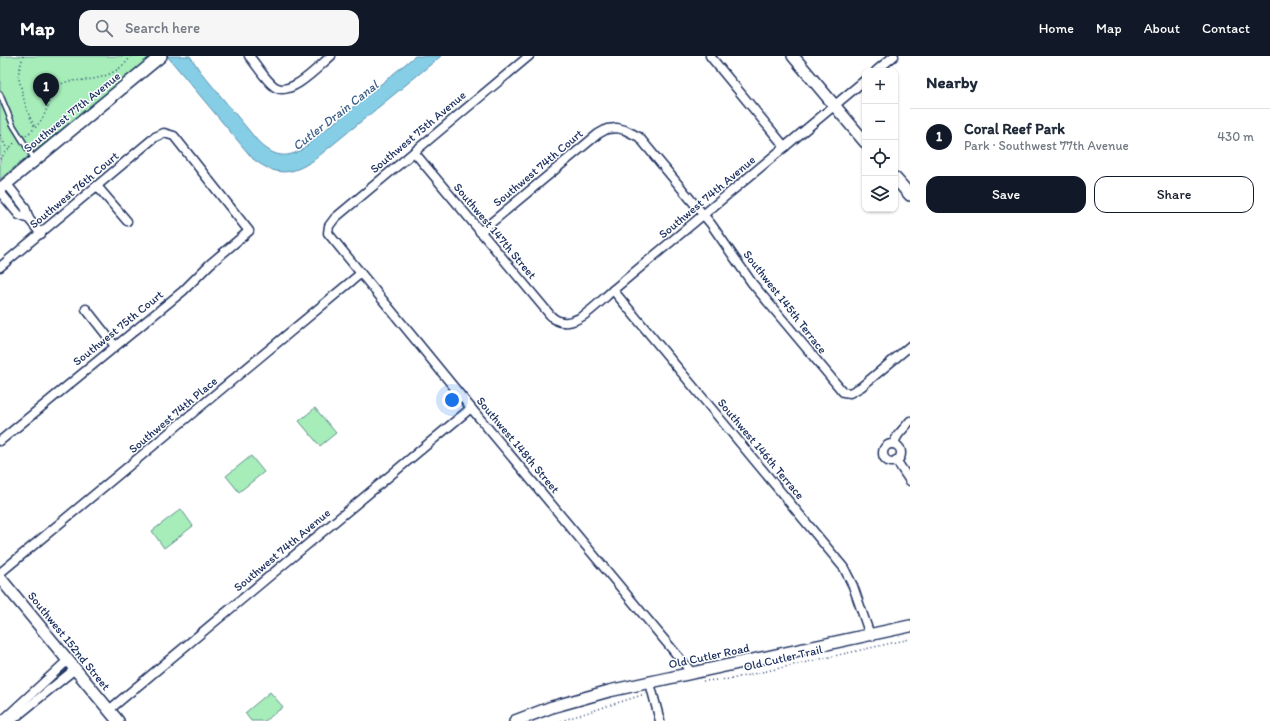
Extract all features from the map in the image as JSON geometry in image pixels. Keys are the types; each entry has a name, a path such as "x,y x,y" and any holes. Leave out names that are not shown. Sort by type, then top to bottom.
{"main road":[{"name":"Southwest 77th Avenue","path":"2,188 160,56"},
{"path":"794,56 863,140"},
{"path":"898,181 910,195"},
{"name":"Southwest 152nd Street","path":"0,578 118,721"},
{"name":"Old Cutler Road","path":"515,721 570,702 648,688 910,626"}],"street":[{"path":"249,56 274,86 285,89 294,87 331,56"},
{"name":"Southwest 75th Avenue","path":"328,230 335,218 529,56"},
{"path":"710,56 785,147"},
{"path":"880,68 894,56"},
{"name":"Southwest 74th Avenue","path":"560,322 569,323 576,320 614,290 862,83"},
{"name":"Southwest 145th Terrace","path":"614,128 625,130 639,137 705,215 752,283 840,389 846,393 855,392 910,346"},
{"name":"Southwest 74th Court","path":"480,232 595,136 614,128"},
{"name":"Southwest 76th Court","path":"0,267 41,234 154,136 164,134 174,136 249,231"},
{"name":"Southwest 147th Street","path":"414,152 550,315 560,322"},
{"path":"97,186 127,221"},
{"path":"2,188 25,207 28,219 41,234"},
{"name":"Southwest 148th Street","path":"328,230 331,238 360,274 694,677"},
{"name":"Southwest 75th Court","path":"0,441 183,291 210,264 249,231"},
{"name":"Southwest 74th Place","path":"0,573 360,274"},
{"name":"Southwest 146th Terrace","path":"614,290 844,568 853,586 870,635"},
{"path":"86,309 115,346"},
{"name":"Southwest 74th Avenue","path":"109,710 471,408"},
{"path":"892,444 898,446 901,451 900,457 896,460 887,460 884,456 885,447 892,444 910,421"},
{"path":"896,460 910,481"},
{"path":"11,721 68,660"},
{"path":"2,721 75,669"},
{"path":"648,688 660,721"}],"lane":[{"path":"0,94 12,125 34,160"}],"path":[{"path":"23,56 18,75 26,108 35,128"},
{"path":"23,138 35,128 44,116 52,96 60,85 68,82 91,80 107,76 118,69 131,56"},
{"path":"0,135 7,150"},
{"path":"0,159 16,141"},
{"name":"Old Cutler Trail","path":"694,677 731,680 910,639"},
{"path":"561,721 648,688"}],"green space":[{"path":"0,56 153,56 0,179"},
{"path":"315,408 336,433 320,446 299,421"},
{"path":"251,456 264,472 239,492 226,476"},
{"path":"181,509 193,526 164,548 152,531"},
{"path":"270,692 283,707 265,721 251,721 245,713"}],"water":[{"path":"167,56 190,56 200,71 256,139 271,152 288,155 301,150 415,56 441,56 314,160 298,169 283,172 269,169 253,159"}],"place":[{"name":"Coral Reef Park","path":"46,106"}],"water label":[{"name":"Cutler Drain Canal","path":"335,115"}]}
